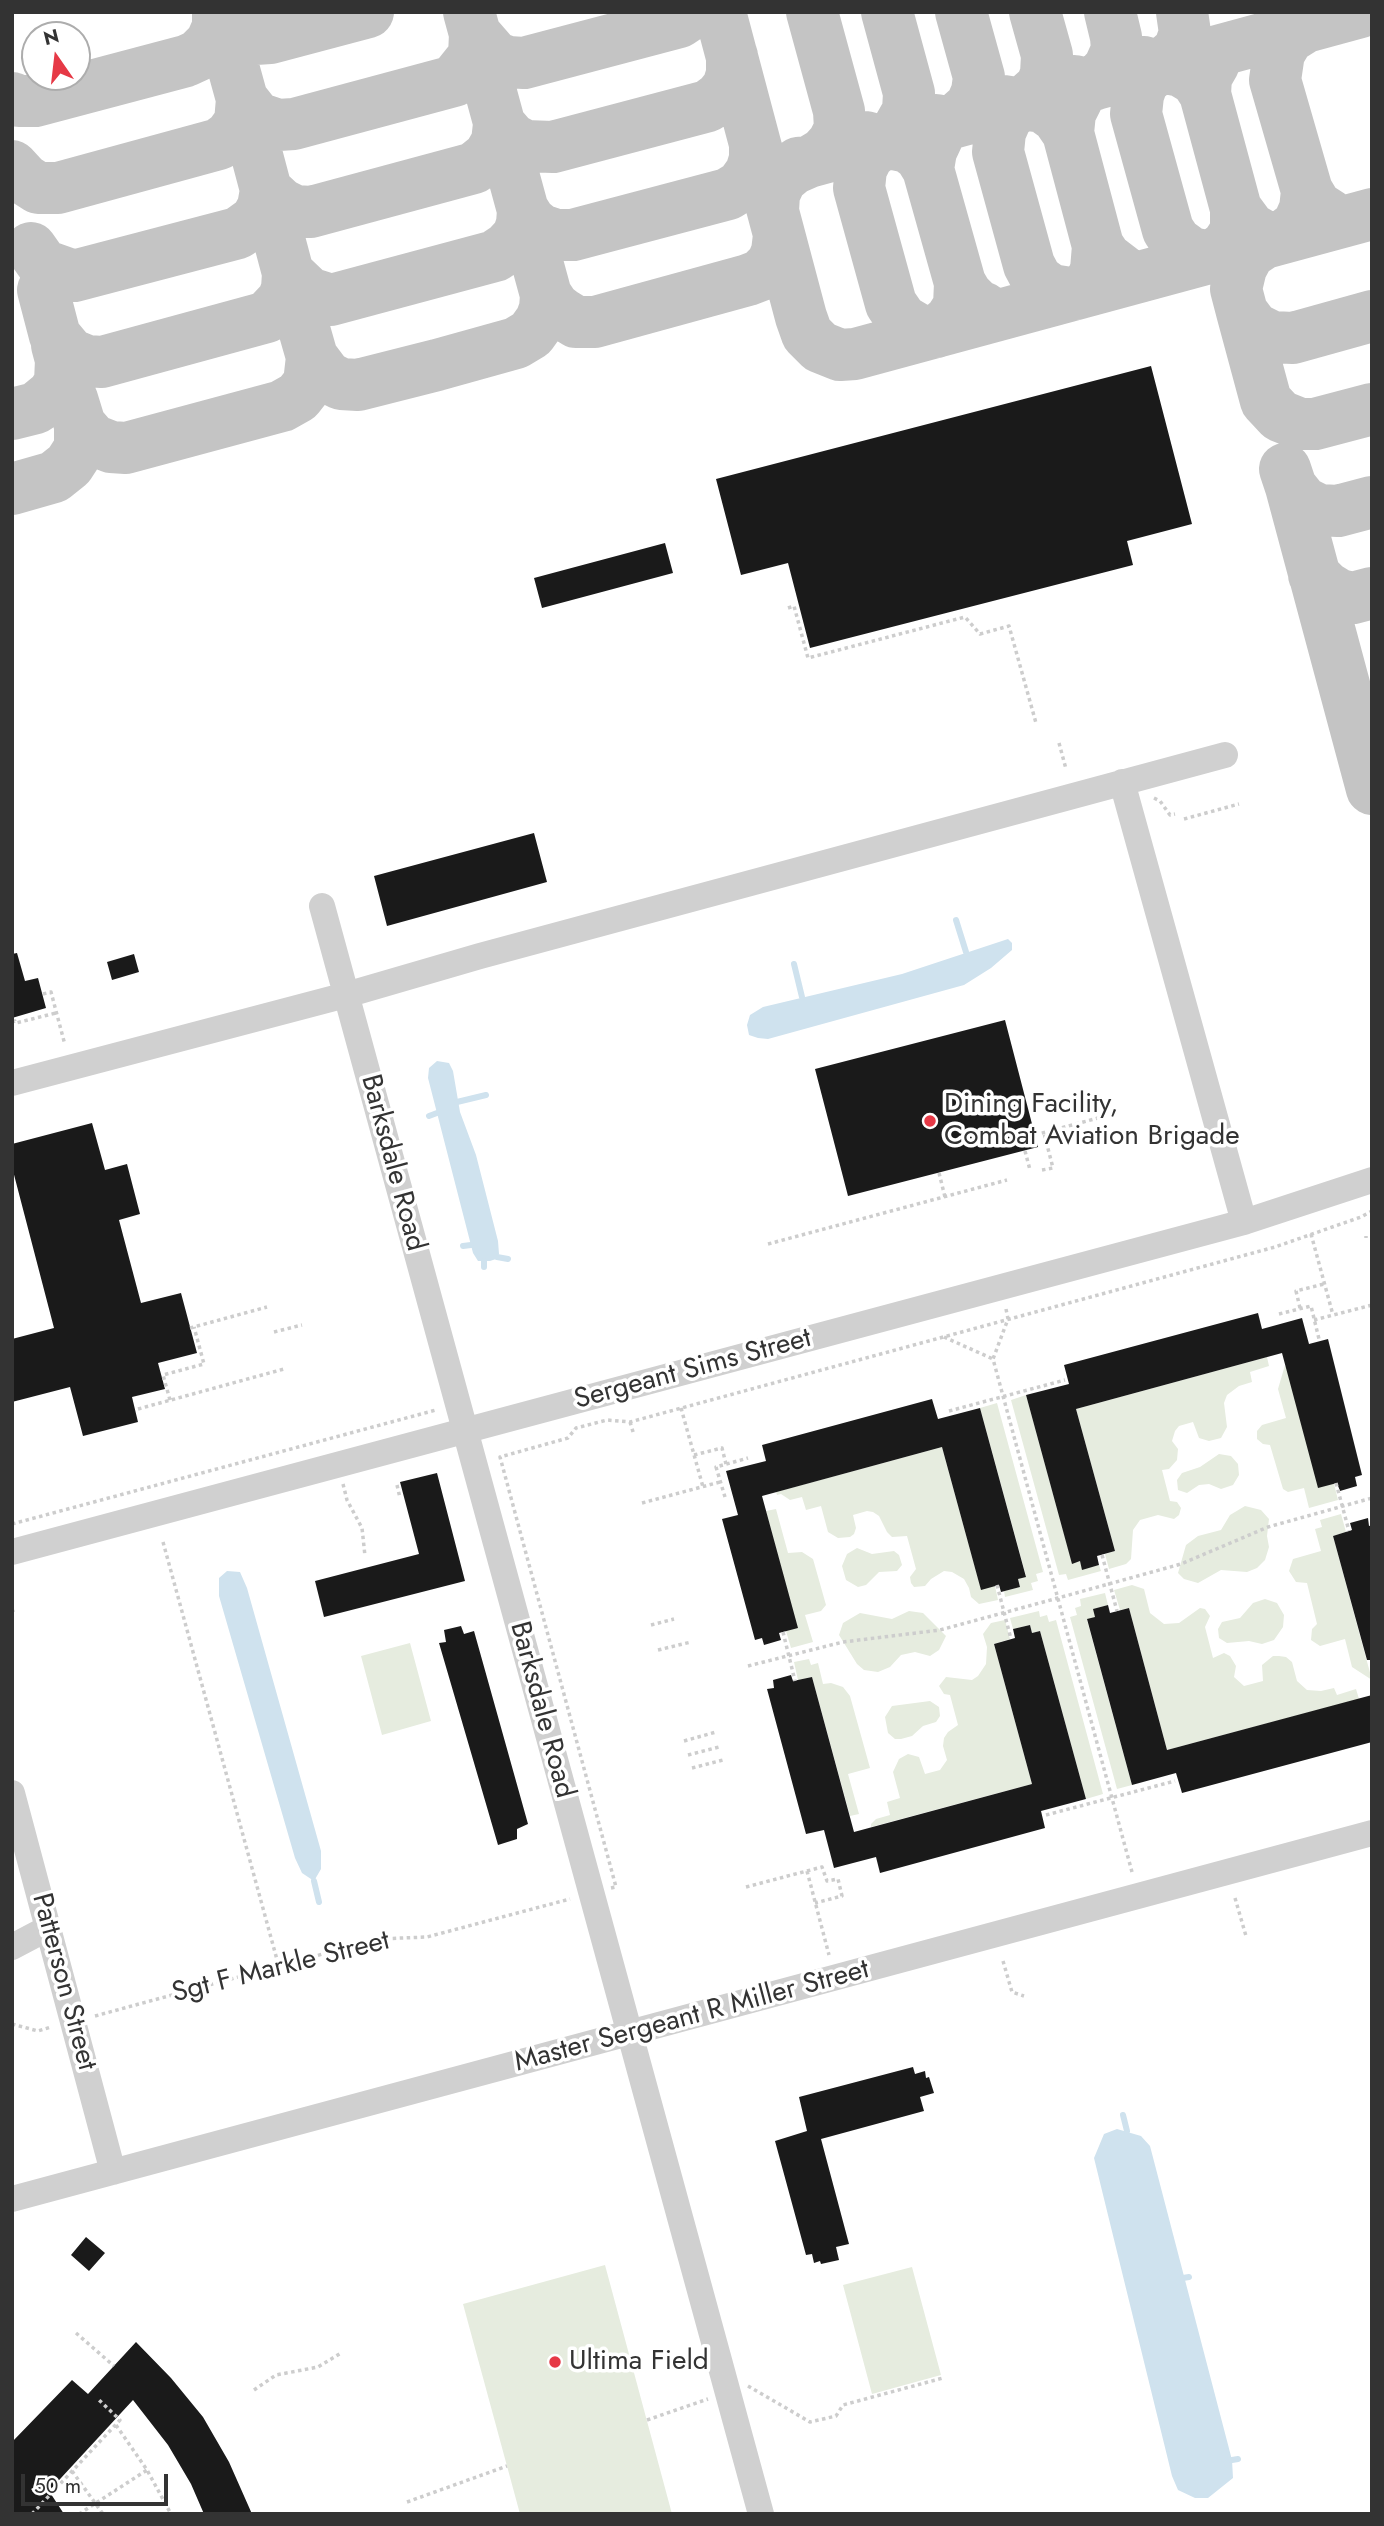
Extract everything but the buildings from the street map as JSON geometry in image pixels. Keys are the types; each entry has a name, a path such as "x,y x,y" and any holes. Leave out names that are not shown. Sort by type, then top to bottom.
{"street":[{"path":"12,1083 346,995 1225,755"},
{"path":"1122,782 1244,1222"},
{"name":"Barksdale Road","path":"322,906 761,2514"},
{"name":"Sergeant Sims Street","path":"12,1552 1244,1222 1372,1180"},
{"name":"Patterson Street","path":"12,1793 113,2172"},
{"name":"Master Sergeant R Miller Street","path":"12,2199 1372,1833"},
{"path":"12,1947 48,1928"}],"path":[{"path":"788,608 794,606 808,658 965,617 980,634 1009,626 1036,723"},
{"path":"1059,743 1066,769"},
{"path":"1160,801 1170,815 1175,814"},
{"path":"1184,819 1239,804"},
{"path":"43,994 51,992 71,1067"},
{"path":"12,1021 16,1023 57,1013"},
{"path":"1035,1135 1098,1118"},
{"path":"1042,1170 1053,1167 1044,1132"},
{"path":"1025,1151 1030,1170"},
{"path":"939,1173 945,1197"},
{"path":"768,1244 1007,1180"},
{"path":"634,1436 630,1422 1275,1247 1372,1211"},
{"path":"1311,1234 1333,1315"},
{"path":"1300,1309 1296,1291 1324,1283"},
{"path":"1000,1287 1008,1319 993,1359 1132,1872"},
{"path":"1314,1320 1372,1305"},
{"path":"1279,1314 1311,1306 1319,1339"},
{"path":"170,1400 163,1375 204,1364 192,1327 267,1307"},
{"path":"274,1332 302,1325"},
{"path":"943,1336 993,1359"},
{"path":"138,1409 284,1369"},
{"path":"949,1411 1065,1380"},
{"path":"681,1408 703,1486"},
{"path":"12,1524 437,1410"},
{"name":"Sgt F Markle Street","path":"12,2024 38,2031 378,1939 426,1937 616,1887 500,1457 568,1438 576,1429 607,1420 630,1422"},
{"path":"694,1455 722,1448 726,1464"},
{"path":"725,1497 716,1467 748,1458"},
{"path":"642,1503 720,1482"},
{"path":"1336,1483 1349,1531"},
{"path":"397,1485 400,1498"},
{"path":"748,1666 844,1642 940,1629 1110,1584 1181,1564 1268,1527 1372,1498"},
{"path":"351,1507 364,1534 365,1556"},
{"path":"163,1542 279,1967"},
{"path":"1102,1555 1117,1611"},
{"path":"997,1585 1011,1639"},
{"path":"651,1625 674,1619"},
{"path":"783,1632 795,1681"},
{"path":"658,1650 691,1642"},
{"path":"684,1741 716,1732"},
{"path":"688,1755 719,1747"},
{"path":"692,1768 723,1760"},
{"path":"1046,1815 1175,1781"},
{"path":"747,1887 822,1867 827,1881 838,1879 842,1896 815,1903"},
{"path":"807,1871 829,1955"},
{"path":"1235,1898 1246,1936"},
{"path":"1003,1961 1012,1992 1024,1996"},
{"path":"76,2333 114,2366"},
{"path":"254,2390 276,2375 318,2367 341,2353"},
{"path":"647,2420 749,2386 810,2422 836,2416 843,2405 943,2378"},
{"path":"32,2514 120,2420 99,2400"},
{"path":"116,2425 148,2470 171,2514"},
{"path":"407,2502 507,2466"},
{"path":"79,2514 148,2470"},
{"path":"72,2471 103,2514"}],"shaded area":[{"path":"1267,1357 1269,1366 1250,1372 1252,1382 1239,1386 1227,1395 1224,1403 1227,1427 1221,1438 1209,1441 1199,1438 1193,1422 1179,1426 1175,1431 1172,1441 1178,1449 1177,1460 1169,1469 1162,1470 1170,1501 1177,1502 1181,1508 1179,1515 1174,1519 1158,1515 1140,1520 1133,1530 1131,1559 1126,1564 1109,1569 1105,1554 1115,1551 1076,1409"},
{"path":"1285,1365 1334,1484 1338,1500 1309,1508 1304,1488 1288,1492 1283,1489 1270,1445 1257,1439 1257,1431 1262,1425 1286,1418 1278,1389"},
{"path":"1026,1395 1072,1563 1080,1561 1083,1569 1099,1565 1101,1571 1068,1580 1066,1574 1059,1575 1011,1400"},
{"path":"997,1403 1043,1572 1036,1574 1038,1581 1031,1583 1033,1590 1005,1597 1004,1591 1020,1587 1018,1579 1026,1576 980,1408"},
{"path":"942,1447 981,1589 995,1586 998,1600 979,1604 971,1597 964,1579 952,1572 944,1571 925,1586 914,1587 910,1577 916,1569 907,1536 892,1537 879,1516 867,1511 853,1515 856,1528 854,1534 838,1538 828,1532 821,1506 806,1510 802,1497 790,1500 781,1494 777,1495 776,1492"},
{"path":"1219,1454 1231,1456 1238,1464 1239,1475 1233,1485 1221,1489 1209,1484 1199,1485 1187,1493 1178,1490 1177,1480 1182,1473 1200,1467"},
{"path":"1245,1506 1261,1510 1269,1519 1269,1547 1265,1560 1257,1568 1247,1572 1221,1570 1198,1583 1184,1579 1178,1573 1186,1545 1198,1536 1221,1530 1230,1515"},
{"path":"776,1509 788,1553 802,1552 813,1559 826,1605 821,1611 805,1615 813,1642 791,1648 786,1631 797,1627 766,1511"},
{"path":"1341,1514 1346,1532 1333,1536 1372,1680 1352,1667 1345,1639 1320,1646 1311,1640 1312,1629 1317,1624 1307,1583 1296,1582 1289,1571 1293,1559 1321,1551 1315,1529 1322,1527 1320,1520"},
{"path":"857,1548 872,1554 894,1551 899,1555 902,1565 897,1571 879,1572 866,1585 858,1587 846,1580 842,1566 847,1554"},
{"path":"1132,1585 1144,1589 1150,1613 1164,1624 1179,1623 1200,1608 1205,1609 1210,1616 1205,1627 1213,1658 1224,1653 1230,1656 1236,1666 1234,1677 1244,1686 1263,1681 1262,1665 1273,1656 1279,1656 1292,1662 1297,1681 1307,1690 1334,1688 1337,1695 1356,1689 1359,1699 1167,1750 1129,1608 1120,1610 1114,1590"},
{"path":"1105,1593 1108,1605 1094,1609 1095,1617 1087,1620 1132,1785 1117,1789 1070,1617 1077,1615 1075,1608 1081,1606 1080,1599"},
{"path":"1265,1599 1277,1603 1284,1615 1283,1627 1274,1640 1262,1644 1249,1641 1227,1643 1219,1638 1218,1629 1222,1622 1240,1618 1253,1603"},
{"path":"909,1611 923,1613 946,1636 939,1650 930,1656 915,1652 901,1655 890,1667 878,1672 864,1670 857,1664 839,1635 843,1623 860,1613 892,1619"},
{"path":"1039,1611 1040,1617 1047,1615 1049,1622 1056,1620 1103,1794 1086,1799 1040,1631 1032,1633 1030,1625 1013,1629 1010,1618"},
{"path":"1005,1620 1010,1639 994,1644 1032,1784 871,1827 876,1819 890,1815 887,1802 900,1798 893,1772 899,1759 908,1754 919,1757 925,1774 940,1770 947,1760 944,1738 958,1725 950,1695 944,1694 939,1686 946,1677 972,1680 978,1676 986,1664 987,1647 983,1634 991,1623"},
{"path":"410,1643 431,1721 382,1735 361,1656"},
{"path":"809,1659 811,1665 818,1663 823,1684 831,1683 843,1687 850,1696 870,1768 848,1774 859,1814 850,1816 812,1677 798,1680 794,1662"},
{"path":"930,1701 939,1707 940,1716 936,1722 923,1726 912,1736 901,1739 895,1739 888,1733 885,1717 892,1706"},
{"name":"Ultima Field","path":"605,2265 672,2514 520,2514 463,2304"},
{"path":"912,2267 941,2375 872,2394 843,2285"}],"water":[{"path":"1008,939 1012,943 1012,950 991,968 964,985 768,1039 749,1035 747,1025 750,1015 763,1007 902,974"},
{"path":"437,1061 449,1063 453,1071 460,1112 476,1155 498,1241 499,1254 496,1259 490,1261 478,1261 473,1253 428,1078 429,1068"},
{"path":"227,1571 240,1572 247,1588 321,1851 321,1869 314,1881 302,1873 295,1858 219,1596 219,1578"},
{"path":"1117,2129 1141,2136 1150,2146 1232,2460 1233,2478 1208,2498 1195,2498 1178,2490 1172,2476 1094,2158 1104,2134"}],"waterway":[{"path":"956,920 966,952"},
{"path":"794,964 802,997"},
{"path":"457,1102 486,1095"},
{"path":"429,1116 437,1113"},
{"path":"463,1246 471,1245"},
{"path":"497,1257 508,1259"},
{"path":"484,1261 484,1267"},
{"path":"314,1881 319,1902"},
{"path":"1123,2115 1127,2131"},
{"path":"1183,2278 1189,2277"},
{"path":"1232,2460 1238,2459"}],"taxiway":[{"path":"12,98 35,101 186,61 199,55 211,43 218,27 218,12"},
{"path":"12,166 24,179 38,188 58,188 219,144 230,136 240,122 242,99 218,12"},
{"path":"219,12 239,35 255,39 270,38 368,12"},
{"path":"469,12 546,295 563,314 576,322 595,322 748,280 761,275 772,264 779,235"},
{"path":"475,34 495,57 508,62 524,63 679,22 694,12"},
{"path":"720,12 801,317 807,334 820,347 840,355 855,354 1372,214"},
{"path":"798,163 809,162 824,153 840,129 839,111 812,12"},
{"path":"865,137 884,142 895,134 908,111 909,93 887,12"},
{"path":"936,120 952,123 971,106 977,92 979,77 961,12"},
{"path":"1003,101 1022,104 1041,87 1046,74 1047,55 1035,12"},
{"path":"1074,81 1093,85 1109,68 1117,50 1110,12"},
{"path":"1144,62 1160,67 1179,50 1185,33 1182,12"},
{"path":"773,211 774,194 781,179 793,169 809,162 1361,12"},
{"path":"1290,26 1304,28 1288,38 1279,53 1275,80 1307,191 1316,206 1330,215"},
{"path":"242,99 257,118 278,125 294,124 454,81 474,56 475,34"},
{"path":"31,248 43,265 74,276 238,233 256,220 263,207 266,190 281,204 295,211 311,212 474,168 489,156 497,142 499,124 512,139 525,146 553,147 708,106 728,87 732,74 732,56"},
{"path":"1214,63 1206,77 1205,94 1236,209 1250,228 1264,236 1281,238 1298,225 1305,209 1307,191"},
{"path":"1205,94 1196,80 1181,71 1160,67 1143,81 1136,114 1168,230 1176,242 1191,253 1212,257 1227,245 1236,231 1236,209"},
{"path":"242,99 288,273 309,293 331,300 495,256 518,236 523,210 530,221 541,230 556,235 573,235 728,194 741,186 751,172 755,159 755,144"},
{"path":"1077,99 1070,113 1068,133 1098,246 1106,258 1123,271"},
{"path":"1068,133 1057,117 1043,107 1022,104 1007,116 1000,132 998,152 1029,265 1037,280 1051,290 1076,294 1091,282 1096,270 1098,246"},
{"path":"938,136 931,151 928,169 960,283 967,295 984,308"},
{"path":"928,169 920,156 908,147 884,142 868,155 861,169 859,188 891,304 902,320 919,330 936,332 950,320 959,306 960,283"},
{"path":"1264,243 1249,253 1241,268 1236,289 1242,312 1254,328 1272,337 1293,338 1372,316"},
{"path":"43,290 55,336 70,354 87,361 102,362 267,317 283,300 288,273"},
{"path":"80,425 93,440 111,447 126,448 282,406 298,397 309,383 312,357 288,273"},
{"path":"312,357 327,377 341,384 358,385 437,365 516,343 531,334 541,320 546,295"},
{"path":"1242,312 1266,401 1280,416 1300,424 1315,424 1372,409"},
{"path":"12,414 36,408 53,394 60,382 61,360 57,345"},
{"path":"12,489 54,477 69,465 80,448 80,425 72,399"},
{"path":"1285,469 1291,487 1303,502 1319,510 1338,511 1372,502"},
{"path":"1291,487 1372,789"},
{"path":"1314,575 1339,595 1353,598 1372,593"}],"place":[{"name":"Dining Facility, Combat Aviation Brigade","path":"930,1121"},
{"name":"Ultima Field","path":"555,2362"}]}
